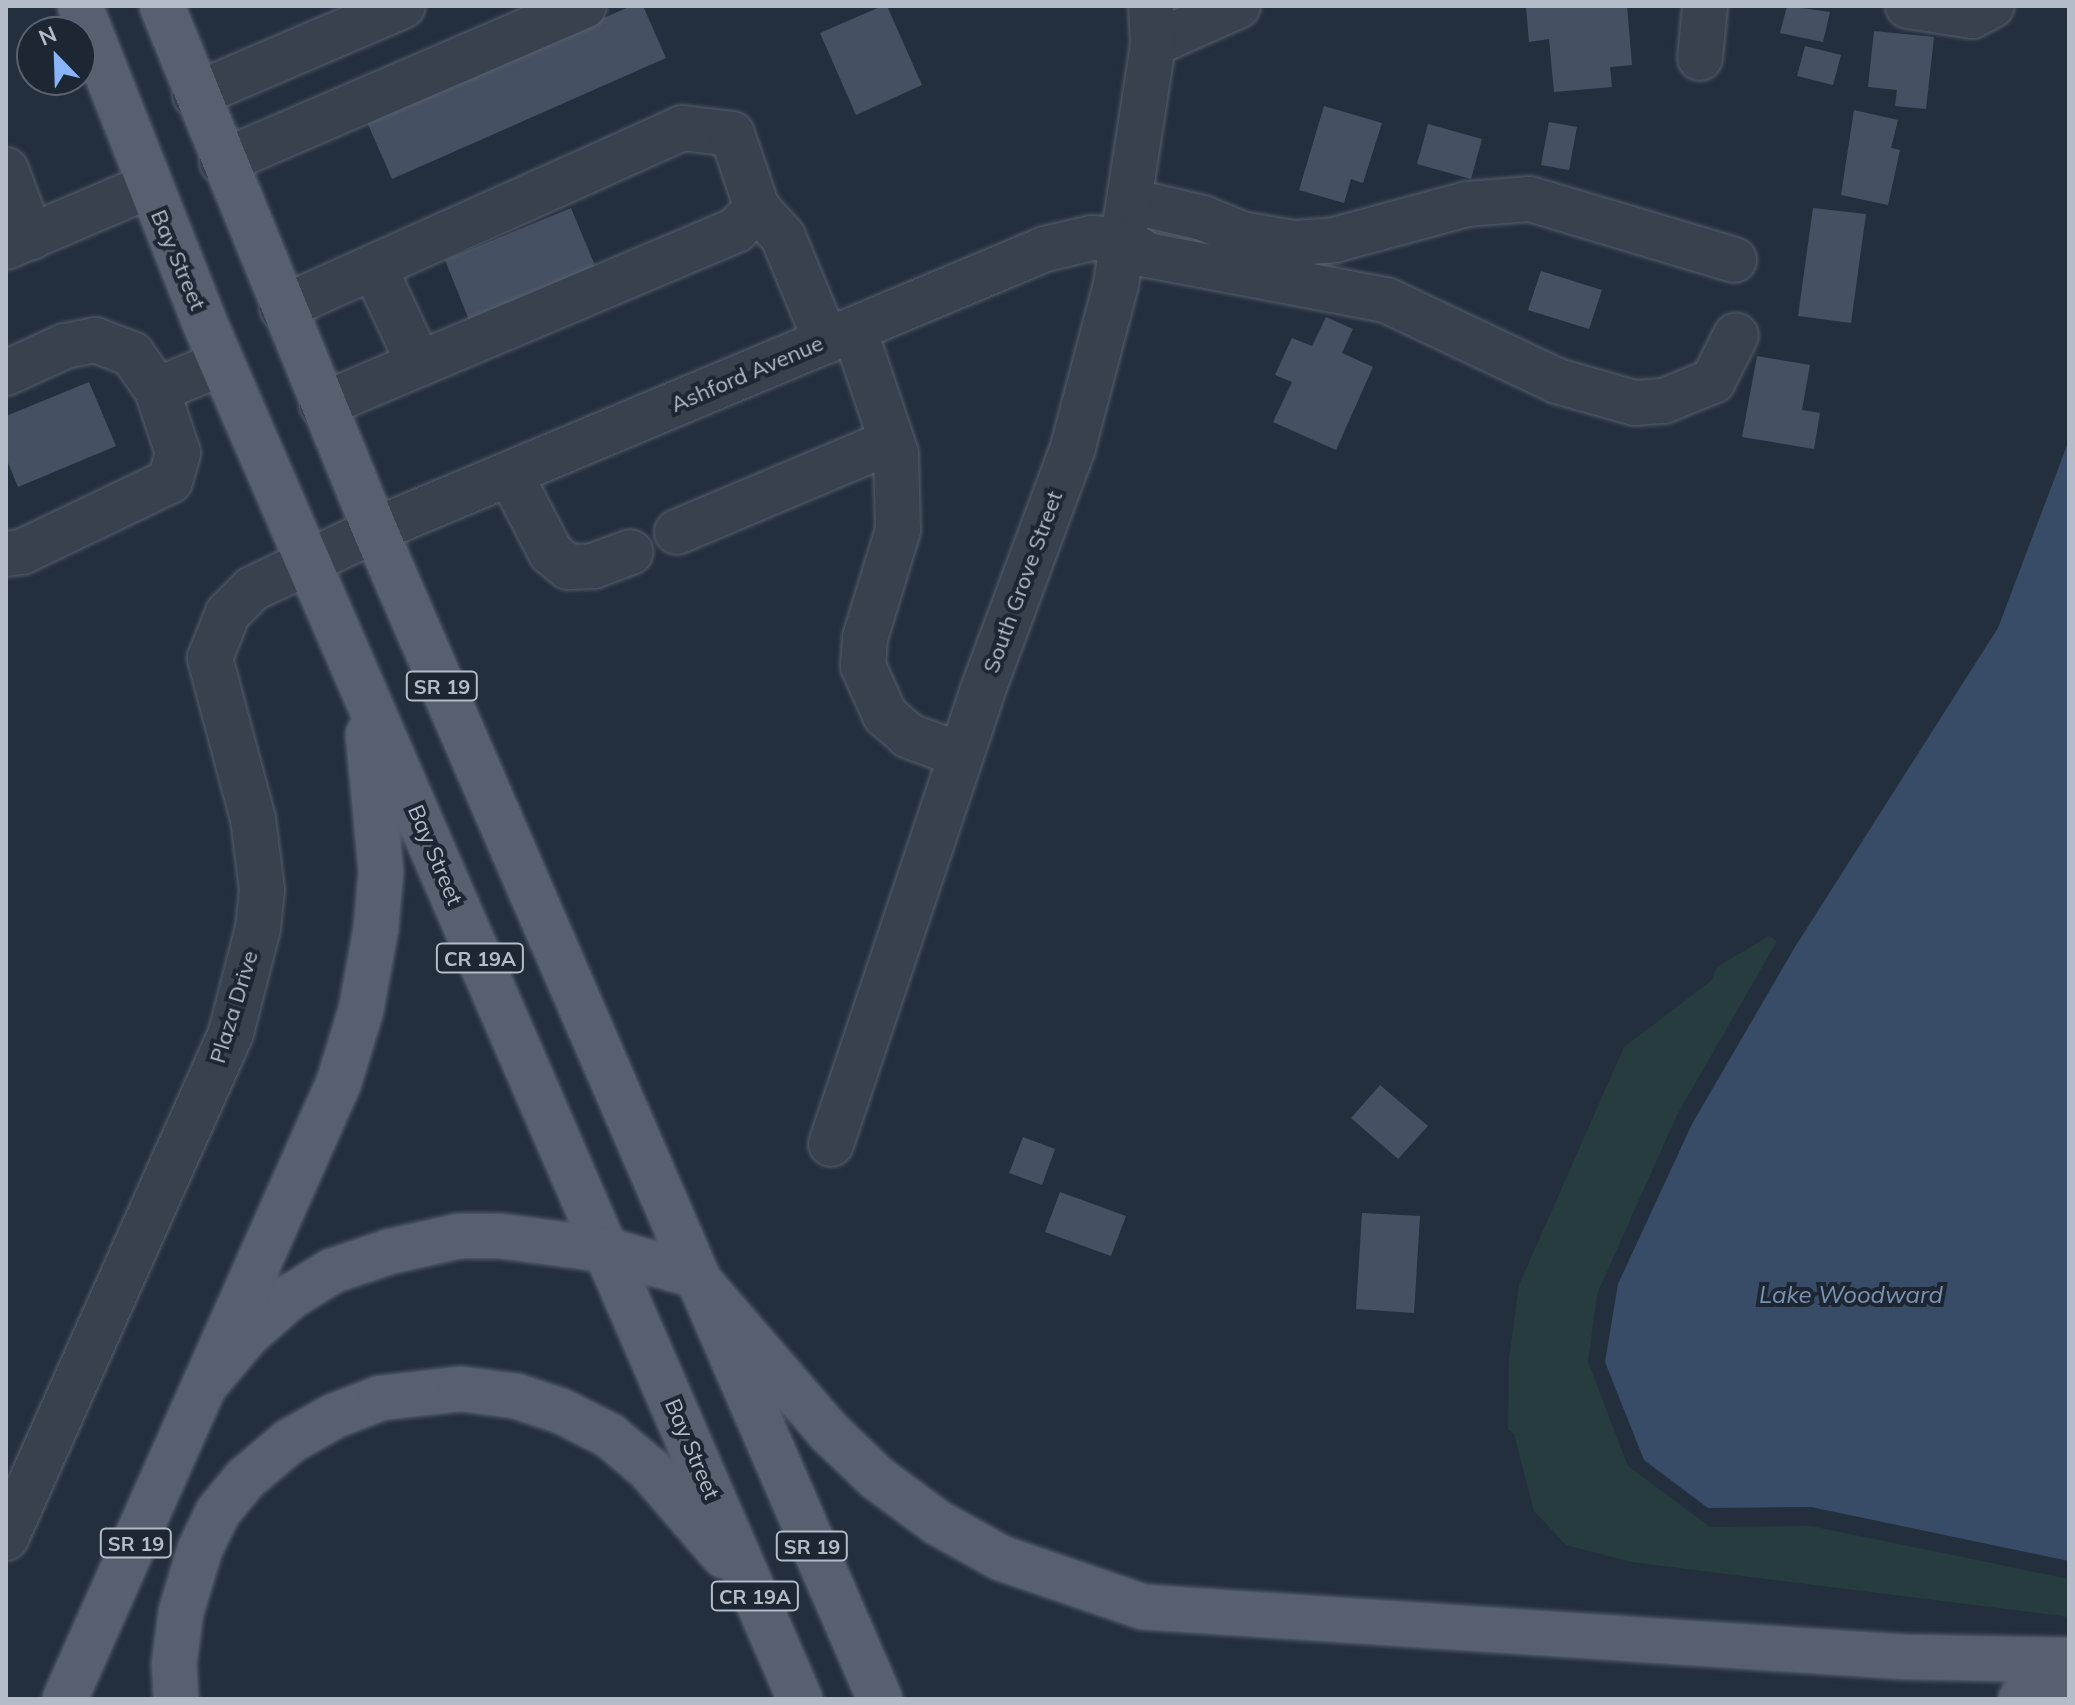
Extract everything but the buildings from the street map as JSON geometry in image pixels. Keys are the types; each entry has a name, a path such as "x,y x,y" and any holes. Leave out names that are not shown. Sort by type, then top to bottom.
{"main road":[{"name":"Bay Street","path":"80,6 147,187 800,1699"},
{"name":"SR 19","path":"162,6 222,162 375,530 694,1275 880,1699"},
{"name":"SR 19","path":"65,1699 339,1082 361,1010 381,872 372,757 354,666"},
{"path":"204,1386 247,1335 290,1297 332,1271 388,1252 459,1236 500,1236 606,1250 694,1275 828,1431 938,1523 1001,1558 1143,1607 1904,1657 2069,1660"},
{"path":"176,1699 174,1664 181,1612 200,1549 218,1512 245,1479 290,1441 334,1416 381,1398 461,1389 516,1396 561,1411 610,1436 649,1469 752,1588"},
{"path":"2021,1699 2069,1691"}],"street":[{"path":"195,95 403,6"},
{"path":"222,162 584,6"},
{"path":"1152,25 1238,6"},
{"path":"1700,58 1705,6"},
{"path":"1908,6 1972,16 1992,6"},
{"name":"South Grove Street","path":"831,1144 961,755 1073,447 1127,221 1152,25"},
{"path":"282,308 682,128 732,134 757,208 783,237 840,335 892,441 898,530 865,638 863,666 885,715 909,736 961,755"},
{"path":"6,170 18,242 147,187"},
{"path":"1734,260 1530,199 1467,204 1334,240 1295,243 1241,234 1203,218 1127,221 1147,255 1386,300 1557,381 1634,403 1664,401 1713,381 1736,335"},
{"path":"322,405 736,230 757,208"},
{"name":"Ashford Avenue","path":"375,530 1045,249 1092,238 1127,221"},
{"path":"374,267 419,364"},
{"path":"6,373 65,346 95,340 132,354 157,390 178,453 170,481 22,552 6,554"},
{"path":"157,390 222,363"},
{"path":"677,532 892,441"},
{"path":"510,474 551,553 568,567 593,566 631,552"},
{"name":"Plaza Drive","path":"6,1538 231,1033 258,928 262,890 253,819 216,690 210,658 215,636 228,613 252,589 375,530"}],"green space":[{"path":"1769,936 1777,941 1677,1115 1597,1294 1588,1362 1628,1466 1710,1527 1811,1526 2069,1579 2069,1617 1632,1562 1566,1545 1534,1511 1514,1434 1508,1429 1509,1359 1519,1285 1624,1047 1711,981 1717,967"}],"water":[{"name":"Lake Woodward","path":"2069,440 2069,1561 1811,1507 1708,1508 1644,1460 1605,1362 1618,1284 1692,1124 1795,947 1998,628"}]}
